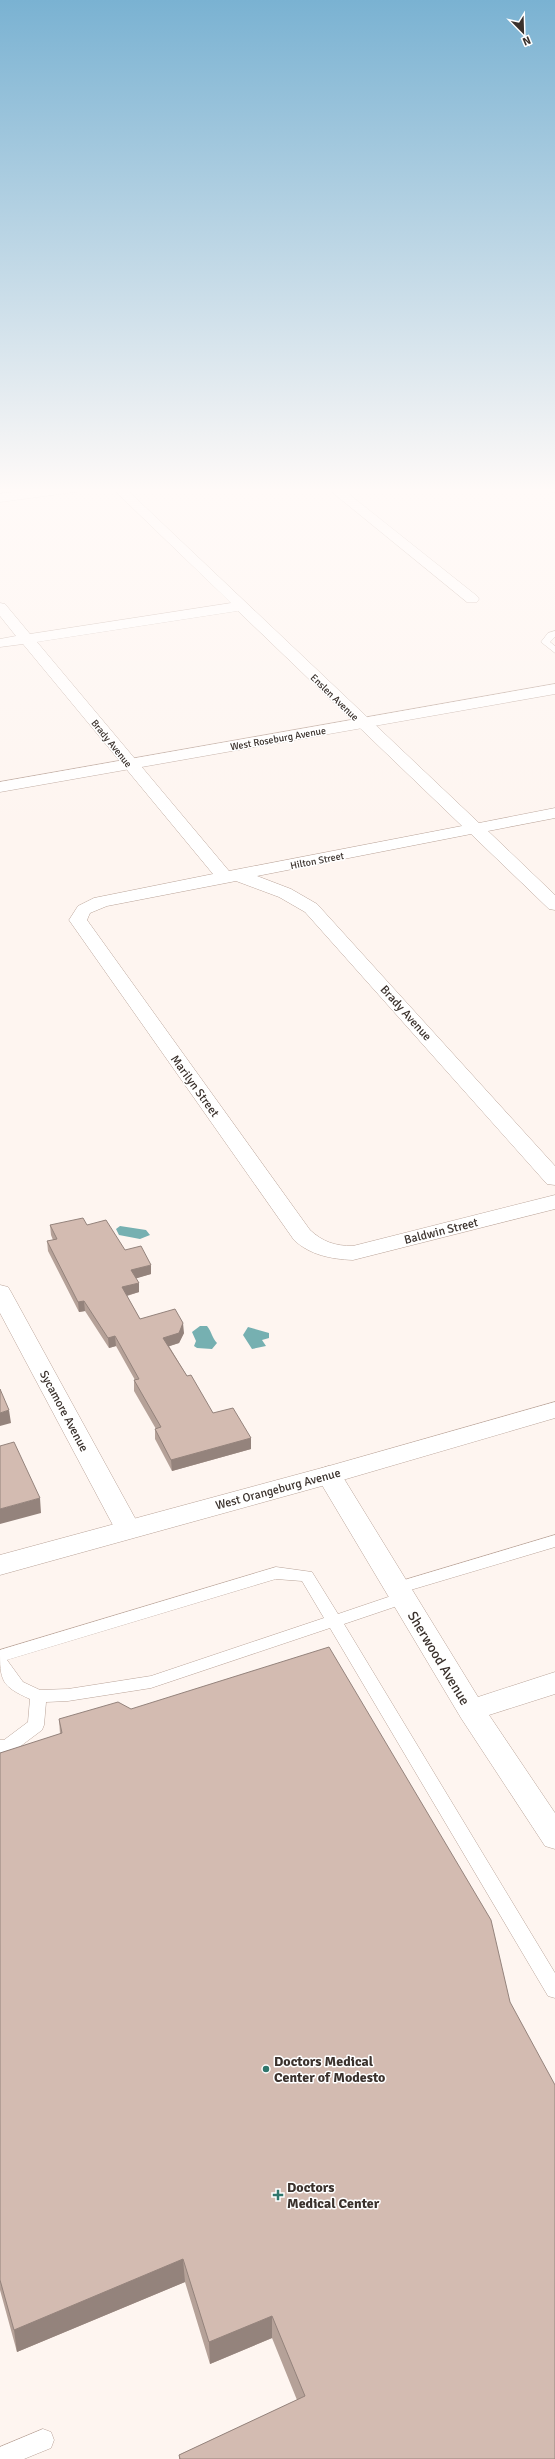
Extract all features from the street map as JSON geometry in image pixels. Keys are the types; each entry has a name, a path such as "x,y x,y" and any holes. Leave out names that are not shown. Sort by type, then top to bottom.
{"street":[{"name":"Enslen Avenue","path":"237,602 473,829 555,905"},
{"path":"0,643 241,606"},
{"name":"Brady Avenue","path":"0,607 129,764 231,876 285,893 311,908 555,1179"},
{"name":"West Roseburg Avenue","path":"0,787 555,689"},
{"name":"Hilton Street","path":"82,912 88,907 104,901 555,813"},
{"name":"Marilyn Street","path":"82,912 78,920 80,927 302,1235 309,1243 326,1251"},
{"name":"Baldwin Street","path":"326,1251 341,1253 363,1251 555,1202"},
{"name":"Sycamore Avenue","path":"0,1292 128,1529"},
{"name":"West Orangeburg Avenue","path":"0,1565 329,1475 555,1410"},
{"name":"Sherwood Avenue","path":"329,1475 471,1710 555,1837"},
{"path":"471,1710 555,1683"}],"lane":[{"path":"555,634 550,635 545,642 555,650"},
{"path":"0,1663 17,1686 38,1696 68,1695 151,1682 332,1620 400,1593 555,1541"},
{"path":"0,1656 276,1573 307,1576 555,1990"},
{"path":"0,1747 8,1746 36,1725 38,1696"},
{"path":"0,2458 43,2440"}],"water":[{"path":"120,1226 146,1230 150,1235 140,1239 119,1235 116,1229"},
{"path":"200,1326 207,1326 217,1343 212,1349 197,1348 194,1346 196,1341 192,1332"},
{"path":"248,1327 269,1333 269,1338 262,1340 266,1346 252,1349 243,1335"}],"building":[{"path":"83,1218 87,1225 106,1220 125,1250 141,1246 151,1265 131,1270 139,1283 122,1287 140,1319 175,1309 183,1323 179,1333 163,1338 187,1376 191,1375 213,1413 233,1408 251,1438 171,1460 155,1429 161,1427 134,1380 139,1379 115,1336 108,1338 84,1301 78,1302 47,1241 57,1239 50,1225"},
{"path":"0,1389 9,1410 0,1413"},
{"path":"14,1442 40,1498 0,1509 0,1446"},
{"name":"Doctors Medical Center","path":"329,1647 491,1920 510,2002 555,2085 555,2459 180,2459 179,2455 305,2396 272,2316 209,2342 183,2259 14,2330 0,2280 0,1753 62,1733 59,1719 118,1702 131,1709"}],"place":[{"name":"Doctors Medical Center of Modesto","path":"266,2069"},
{"name":"Doctors Medical Center","path":"278,2195"}]}
